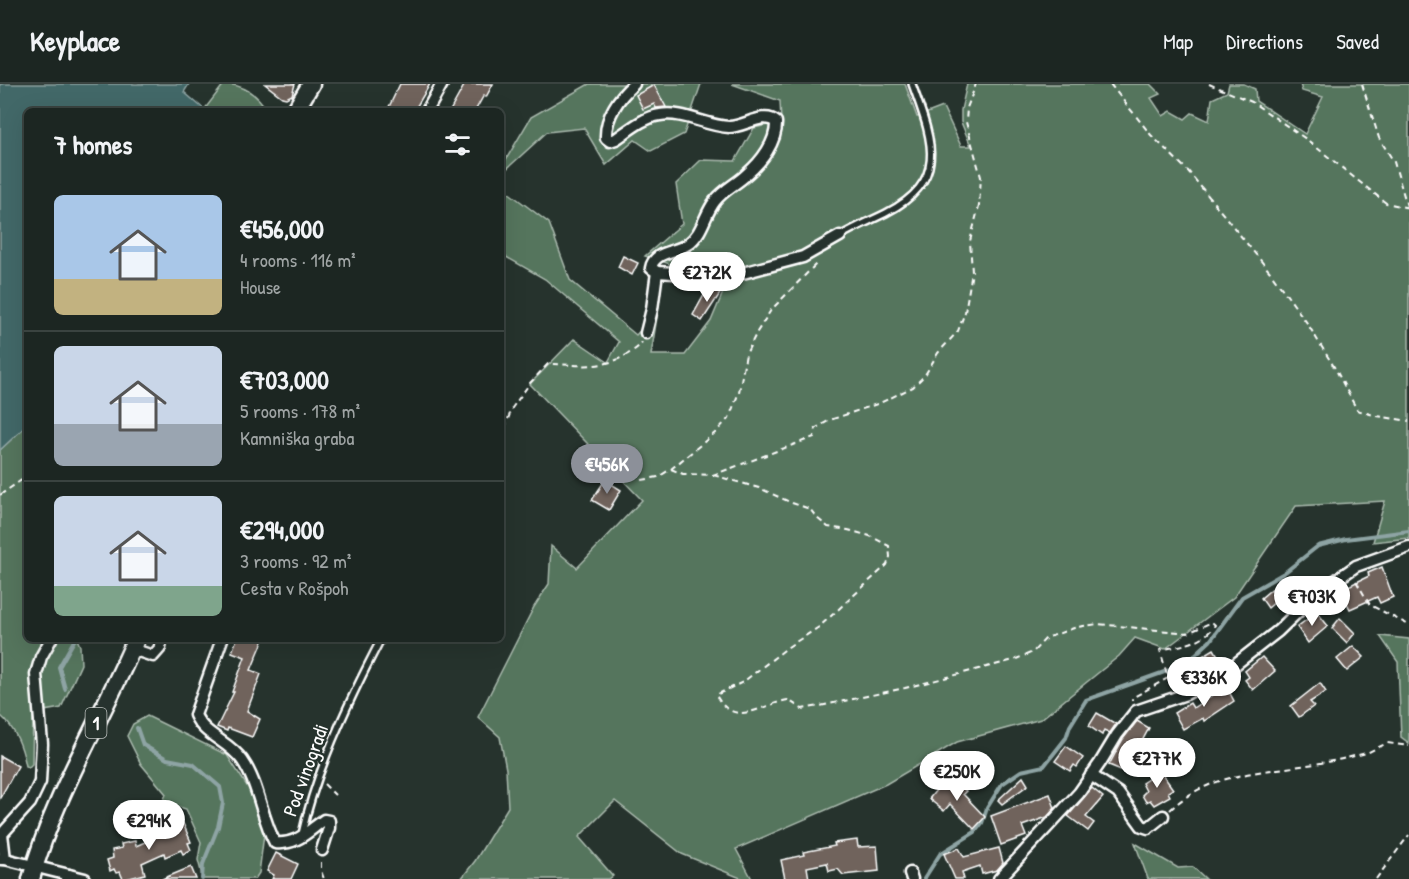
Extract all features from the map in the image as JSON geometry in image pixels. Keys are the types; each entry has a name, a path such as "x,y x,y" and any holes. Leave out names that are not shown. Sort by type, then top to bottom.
{"main road":[{"path":"297,108 312,84"},
{"name":"1","path":"32,873 69,780 134,644"}],"street":[{"path":"429,108 442,84"},
{"path":"634,84 616,105 605,128 606,138 610,141 616,140 648,118 660,115 678,115 722,126 737,127 764,117 772,118 776,122 777,130 758,162 714,201 701,230 689,244 673,252 657,256 652,261 651,268 657,272 674,273 698,282 716,280 793,261 826,246 840,236"},
{"path":"646,333 657,272"},
{"path":"999,879 1058,816 1091,776 1117,735 1136,711 1186,694 1228,670 1278,631 1315,595 1356,566 1409,547"},
{"path":"49,642 41,657 36,674 42,744 40,782 30,803 2,834 2,859 32,873 85,879"},
{"path":"134,644 153,656 160,648 161,642"},
{"name":"Pod vinogradi","path":"221,642 195,715 199,725 241,758 252,779 267,830 275,843 295,842 301,836"},
{"path":"1091,776 1118,793 1142,826 1148,828 1163,816"},
{"path":"301,836 324,820 329,821 322,850"}],"lane":[{"path":"840,236 908,199 920,188 928,173 932,155 929,134 912,84"},
{"name":"Pod vinogradi","path":"301,836 318,778 354,693 380,642"}],"path":[{"path":"713,476 814,437 816,428 830,420 880,403 913,387 925,375 938,353 958,331 965,312 972,272 970,241 979,206 981,177 966,122 967,108 976,84"},
{"path":"1110,84 1151,135 1188,171 1270,272 1307,323 1357,410 1377,417 1409,422"},
{"path":"1209,84 1252,102 1305,139 1386,203 1408,208"},
{"path":"1362,84 1379,138 1394,162 1409,213"},
{"path":"642,480 658,477 671,469 715,434 729,418 739,392 746,354 757,332 771,310 824,255 826,246"},
{"path":"504,431 512,408 530,383 548,364 587,367 614,363 639,347 646,333"},
{"path":"671,469 683,474 713,476 759,488 810,509 817,519 828,527 870,536 889,546 890,557 887,565 852,599 819,627 788,646 743,681 717,694 722,705 734,714 748,713 788,700 802,709 820,706 957,676 1014,660 1033,652 1046,638 1077,627 1107,624 1188,633 1212,622 1215,625 1210,632 1197,641 1160,650 1168,678 1132,698 1136,711"},
{"path":"0,495 24,480"},
{"path":"1350,571 1370,605 1409,625"},
{"path":"1163,816 1179,802 1203,787 1226,779 1326,762 1366,753 1387,743 1409,746"},
{"path":"318,778 335,795"},
{"path":"1376,879 1409,835"},
{"path":"322,850 321,871 324,879"}],"green space":[{"path":"224,84 243,88 266,108 206,108"},
{"path":"589,84 701,84 684,134 651,151 635,140 606,165 584,128 547,132 504,171 504,163 531,117"},
{"path":"732,84 905,84 917,117 943,107 961,146 971,146 961,122 961,110 967,84 1150,84 1160,94 1151,98 1163,116 1171,111 1185,119 1192,113 1209,121 1212,99 1227,92 1229,84 1244,84 1255,89 1256,101 1305,134 1323,97 1302,91 1300,84 1409,84 1409,538 1373,542 1385,501 1296,506 1234,597 1165,649 1135,638 1119,656 1041,719 957,742 886,784 736,849 752,879 743,879 682,854 615,801 579,837 613,876 609,879 461,879 475,861 508,807 506,769 500,737 478,717 534,607 549,584 551,546 577,568 642,500 530,384 574,339 608,362 619,342 545,279 504,256 504,189 549,223 570,280 636,335 658,311 651,355 685,355 711,321 732,271 701,274 645,256 682,224 676,184 701,160 735,161 754,128 781,122 780,101"},
{"path":"24,428 24,642 78,642 80,646 81,664 61,708 33,713 32,764 29,767 26,766 14,732 0,715 0,450"},
{"path":"1380,636 1409,639 1409,743 1401,737 1398,662"},
{"path":"147,716 227,755 249,789 264,834 259,873 255,879 203,879 198,860 201,842 186,809 163,802 166,794 141,764 127,736 133,724"},
{"path":"1135,843 1178,868 1193,867 1206,879 1148,879"}],"water":[{"path":"0,84 189,84 184,92 203,108 24,108 24,428 0,450"}],"building":[{"path":"265,84 295,84 292,95 286,98"},
{"path":"400,84 430,84 416,108 388,108"},
{"path":"465,84 493,84 477,108 452,108"},
{"path":"654,85 666,107 656,108 654,104 643,109 636,95"},
{"path":"623,256 638,263 632,275 618,267"},
{"path":"708,288 721,292 702,321 693,315"},
{"path":"605,480 621,490 609,510 592,500"},
{"path":"1382,567 1393,597 1380,603 1377,597 1350,609 1340,590"},
{"path":"1281,581 1292,596 1277,608 1274,603 1268,608 1261,598"},
{"path":"1317,612 1328,626 1308,643 1297,627"},
{"path":"1340,618 1355,633 1347,643 1332,628"},
{"path":"236,642 263,642 251,670 261,674 247,711 260,719 252,737 228,728 227,731 217,727 234,692 232,692 245,657 232,652"},
{"path":"1353,646 1364,657 1347,671 1337,659"},
{"path":"1214,649 1220,659 1206,668 1199,658"},
{"path":"1262,657 1275,671 1253,690 1245,680 1249,677 1245,671"},
{"path":"1320,683 1326,692 1310,702 1314,706 1299,717 1291,706"},
{"path":"1226,686 1234,701 1204,721 1203,718 1183,729 1174,713 1190,703 1193,708"},
{"path":"1097,713 1116,724 1110,733 1104,730 1102,735 1089,726"},
{"path":"1137,721 1149,728 1140,745 1144,748 1135,763 1131,762 1126,772 1109,765 1123,739"},
{"path":"1066,746 1083,758 1077,767 1074,765 1070,771 1055,761"},
{"path":"0,756 18,766 0,798"},
{"path":"1160,771 1173,789 1168,792 1170,796 1154,805 1150,800 1146,802 1142,795 1146,791 1142,783"},
{"path":"947,776 966,791 963,794 985,817 974,829 950,804 944,811 929,799"},
{"path":"1023,777 1028,785 1002,804 998,800"},
{"path":"1092,788 1103,797 1086,817 1094,823 1088,831 1068,816"},
{"path":"1050,794 1055,808 1047,817 1022,826 1026,836 1001,845 991,816"},
{"path":"182,821 191,842 188,843 191,850 183,854 181,850 165,857 164,853 142,863 145,874 126,879 123,879 120,872 116,873 114,869 110,871 107,860 113,858 112,850 122,848 121,844 135,841 136,846 170,831 169,827"},
{"path":"857,840 858,847 877,846 879,871 843,875 838,869 829,871 827,863 807,867 809,879 785,879 781,860 804,855 803,852 835,846 834,843"},
{"path":"959,848 964,857 999,848 1003,863 997,870 982,874 980,866 962,872 964,879 955,879 944,854"},
{"path":"276,853 298,864 291,879 272,879 274,875 267,871"},
{"path":"191,867 196,879 162,879"}],"waterway":[{"path":"924,879 940,854 975,832 1002,784 1021,771 1044,766 1066,738 1070,726 1086,700 1184,665 1210,641 1242,597 1284,573 1318,546 1346,539 1409,531"},
{"path":"65,689 59,667 73,642"},
{"path":"137,728 143,745 167,759 193,764 220,787 223,803 218,827 203,864 202,879"}]}
